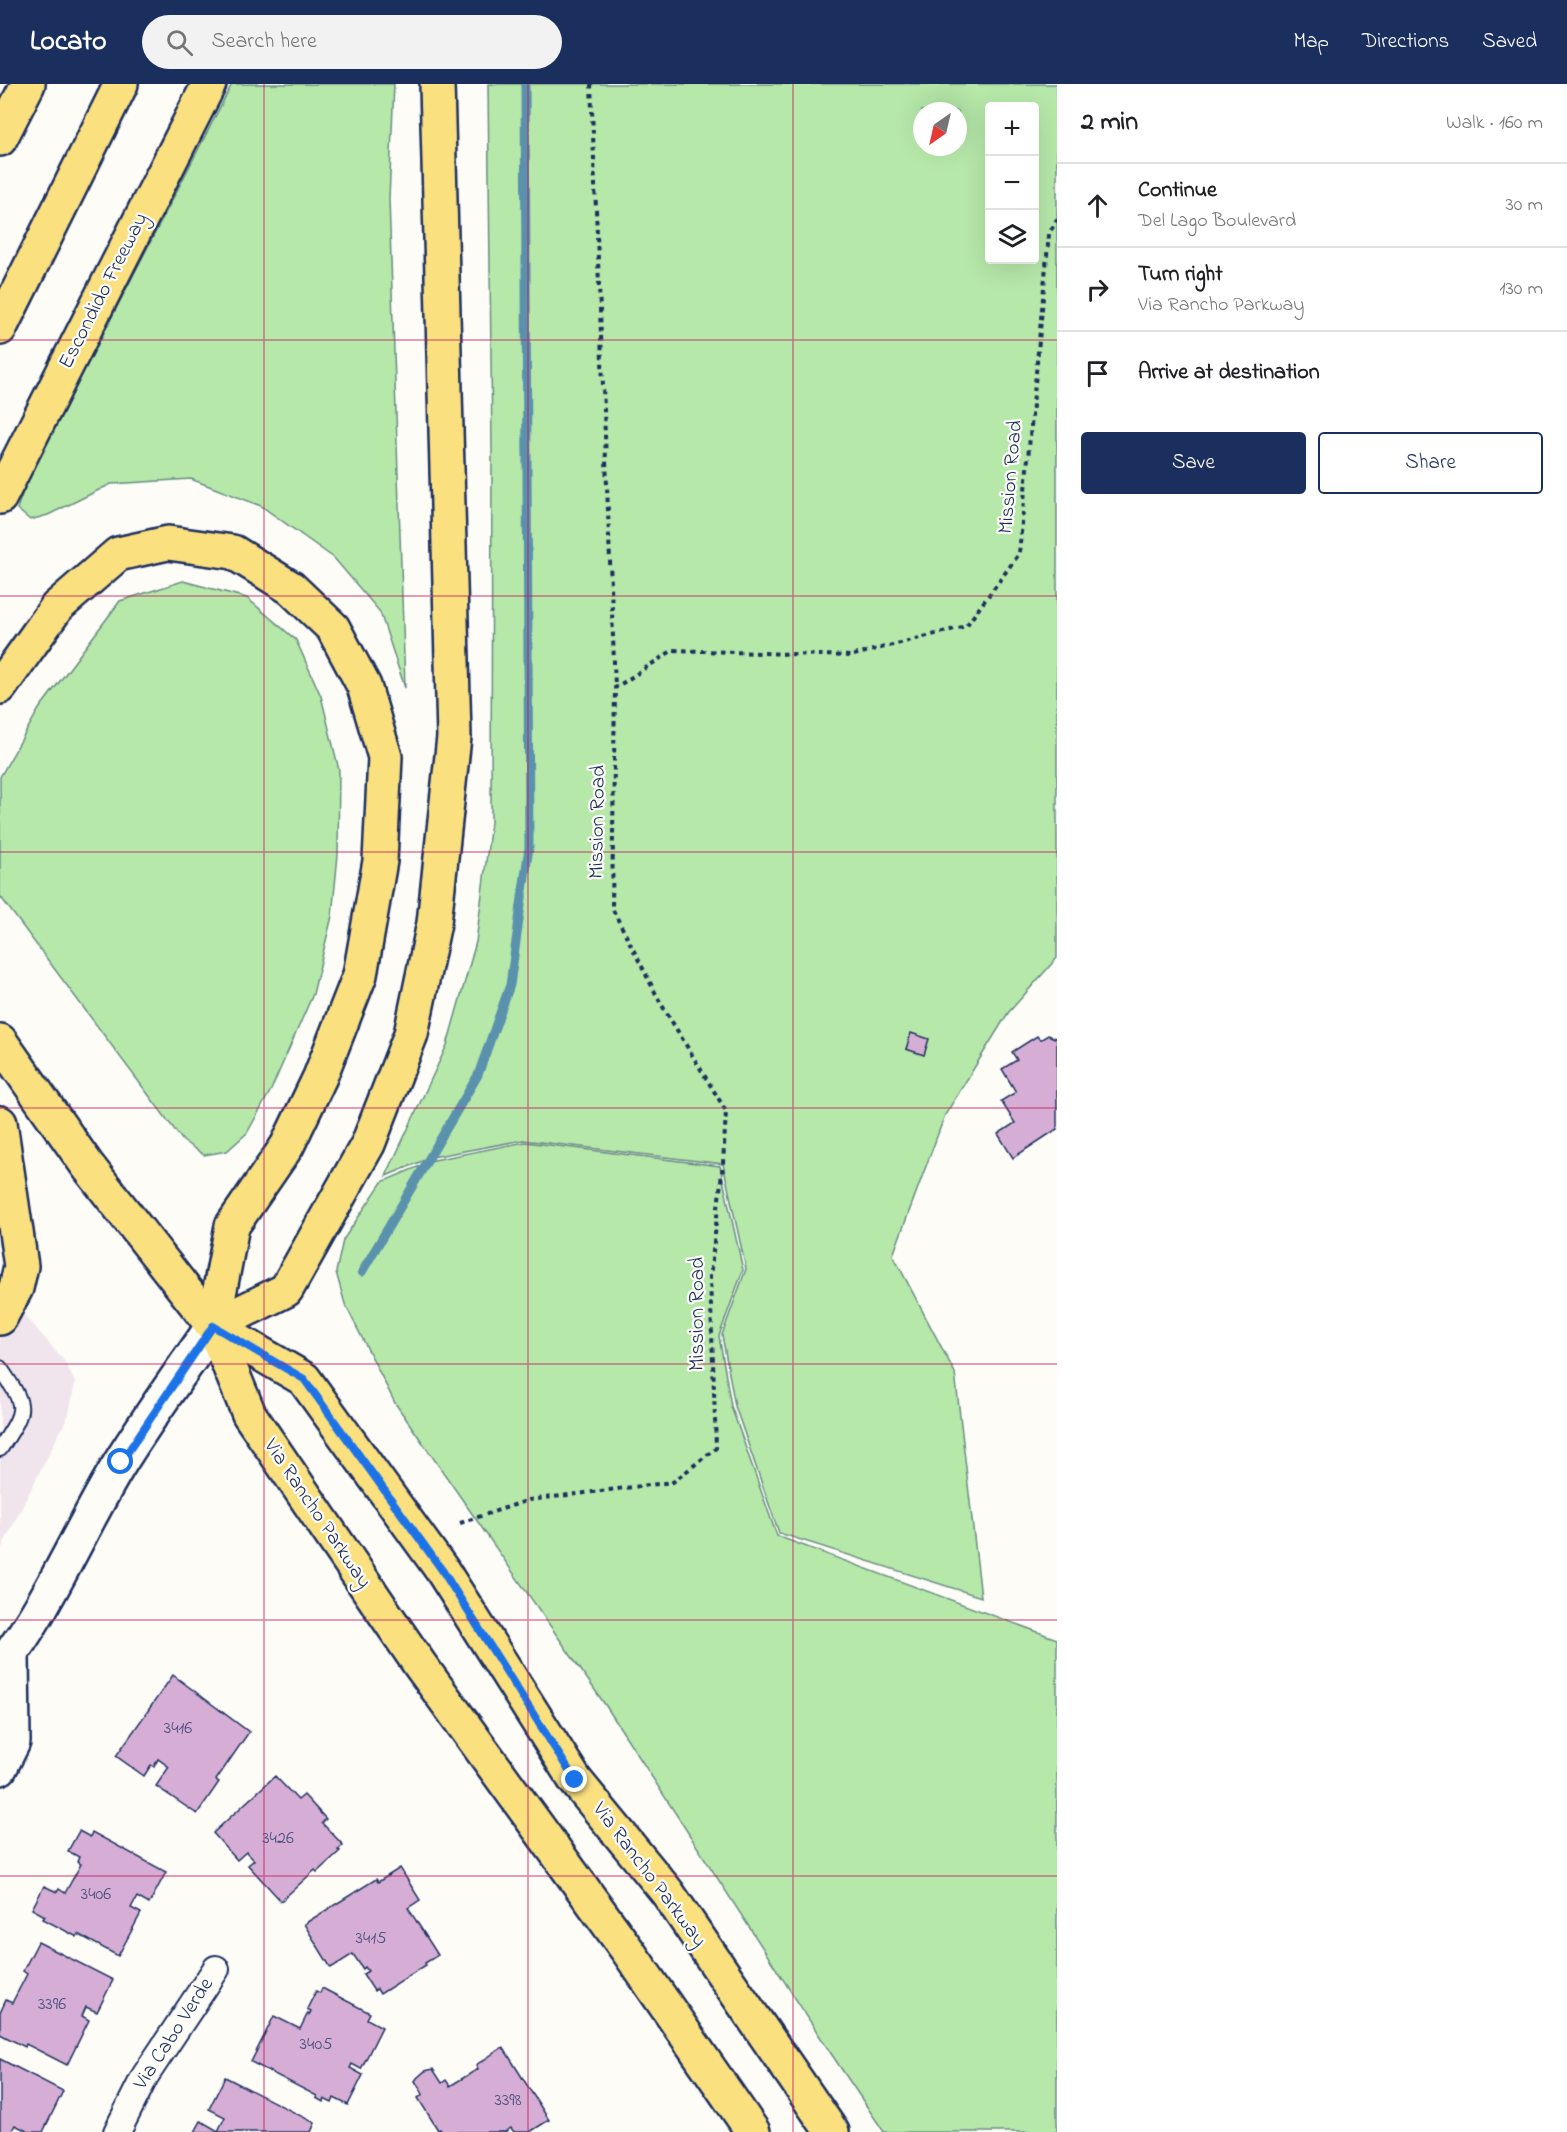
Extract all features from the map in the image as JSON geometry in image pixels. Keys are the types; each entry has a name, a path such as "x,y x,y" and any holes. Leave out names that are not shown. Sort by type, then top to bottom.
{"main road":[{"path":"0,139 28,84"},
{"path":"0,292 110,84"},
{"path":"0,328 121,84"},
{"name":"Escondido Freeway","path":"0,497 209,84"},
{"path":"213,1326 286,1290 368,1144 411,1034 434,923 454,737 437,84"},
{"path":"0,687 57,607 118,554 168,543 233,552 291,588 333,628 364,686 385,757 380,861 360,975 320,1077 287,1146 232,1226 213,1326 121,1462 4,1656 0,1694"},
{"name":"Via Rancho Parkway","path":"0,1041 87,1165 213,1326 249,1414 420,1665 628,1951 753,2132"},
{"path":"0,1122 21,1266 16,1288 0,1318"},
{"name":"Via Rancho Parkway","path":"213,1326 304,1379 442,1570 575,1780 667,1892 832,2132"},
{"path":"0,1768 13,1742 4,1656"}],"street":[{"name":"Via Cabo Verde","path":"117,2132 145,2076 216,1969"}],"lane":[{"path":"0,1368 15,1390 21,1406 19,1420 0,1449"}],"path":[{"path":"591,84 615,688"},
{"name":"Mission Road","path":"460,1523 529,1500 673,1482 716,1448 710,1277 723,1164 726,1111 660,1002 612,908 615,688 672,650 850,657 966,626 1019,554 1049,234 1057,219"}],"shaded area":[{"path":"0,1286 65,1362 75,1383 69,1414 0,1551"}],"green space":[{"path":"232,84 394,84 389,199 405,688 380,612 334,558 261,506 191,479 111,484 48,515 30,520 17,509 26,483"},
{"path":"488,84 1057,84 1057,958 1008,1013 945,1115 893,1255 955,1373 981,1597 779,1533 735,1406 722,1335 746,1269 723,1164 523,1140 432,1157 386,1176 447,1045 476,942 491,822 492,450"},
{"path":"183,581 247,598 296,640 321,696 339,770 338,855 332,916 313,994 271,1090 247,1133 227,1151 204,1155 183,1141 0,896 0,777 39,709 120,601"},
{"path":"525,1142 720,1166 743,1270 719,1336 731,1406 777,1536 1057,1639 1057,2132 884,2132 606,1706 395,1403 345,1304 336,1272 343,1240 382,1182 434,1160"}],"building":[{"path":"911,1033 929,1039 924,1055 906,1049"},
{"path":"1048,1035 1055,1038 1057,1036 1057,1129 1013,1158 998,1134 1015,1123 1001,1101 1016,1092 1002,1069 1017,1060 1012,1052 1037,1036 1040,1040"},
{"path":"173,1675 249,1732 216,1780 219,1782 197,1814 156,1786 169,1767 158,1759 154,1767 151,1765 144,1776 116,1756"},
{"path":"275,1776 298,1800 304,1795 326,1819 322,1823 343,1845 338,1850 340,1851 317,1872 315,1870 281,1901 248,1865 254,1860 246,1852 237,1860 213,1833"},
{"path":"79,1831 90,1837 92,1832 166,1872 149,1904 137,1897 131,1908 141,1913 118,1956 78,1934 77,1937 43,1919 45,1916 32,1909 44,1886 57,1892 59,1889 65,1893 81,1864 77,1862 79,1857 68,1851"},
{"path":"400,1868 420,1900 408,1908 438,1955 380,1994 377,1989 374,1991 363,1974 368,1971 365,1967 363,1969 353,1954 331,1968 304,1924 376,1879 378,1882"},
{"path":"38,1942 113,1980 97,2012 86,2007 82,2016 89,2020 67,2065 26,2044 25,2047 0,2034 0,2013 6,2000 12,2003 27,1974 23,1971"},
{"path":"322,1988 370,2013 367,2019 382,2027 361,2069 352,2064 350,2068 363,2075 348,2105 334,2098 332,2103 324,2099 323,2102 316,2098 317,2096 251,2062 274,2016 300,2029 311,2011 307,2009 316,1991 320,1993"},
{"path":"503,2047 549,2120 530,2132 514,2132 511,2128 505,2132 442,2132 438,2130 418,2098 423,2094 415,2081 417,2078 425,2071 433,2069 442,2083 446,2080 450,2086 478,2069 476,2065"},
{"path":"0,2059 63,2091 43,2132 29,2132 15,2125 11,2132 0,2132"},
{"path":"225,2077 315,2123 311,2132 195,2132 201,2121 218,2131 225,2117 209,2109"}],"waterway":[{"path":"362,1272 478,1075 510,985 529,847 525,84"}],"route":[{"path":"121,1462 213,1326 304,1379 442,1570 575,1780"}]}
